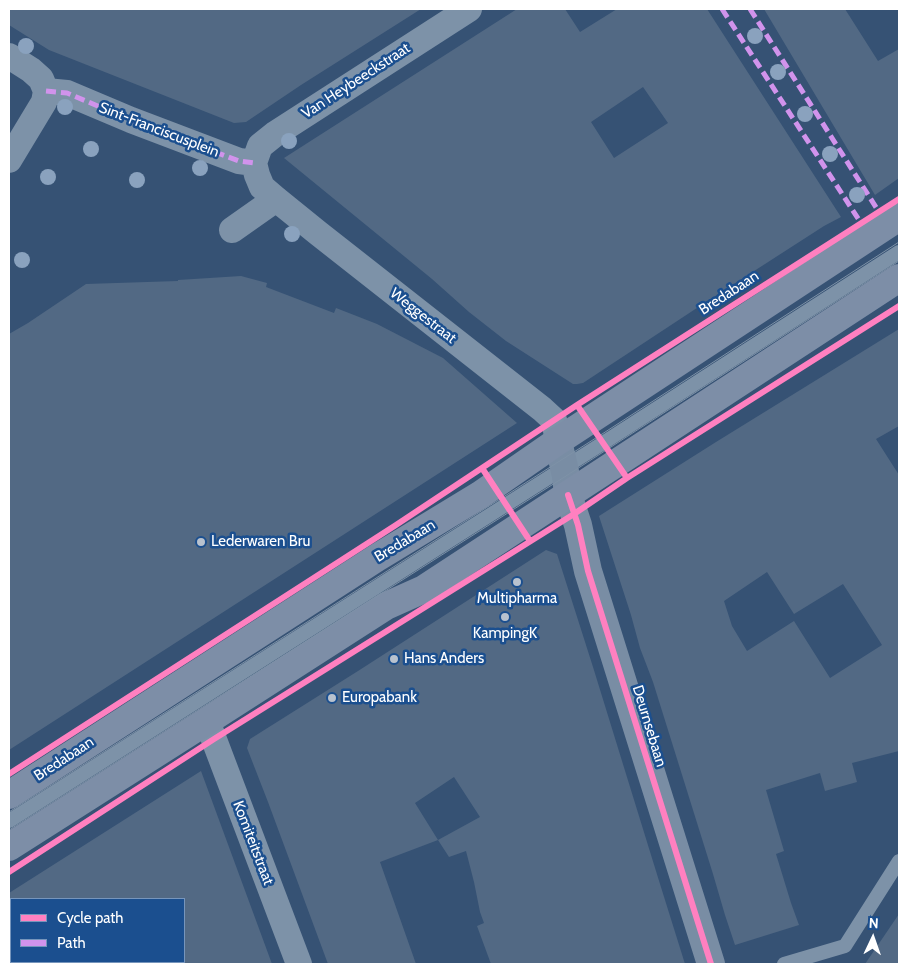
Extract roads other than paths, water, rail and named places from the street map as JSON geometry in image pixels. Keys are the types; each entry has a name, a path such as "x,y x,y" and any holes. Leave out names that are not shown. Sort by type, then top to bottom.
{"main road":[{"name":"Bredabaan","path":"9,795 378,557 480,495 558,441 899,217"},
{"path":"9,847 386,606 424,589 899,278"},
{"name":"Deurnsebaan","path":"558,441 568,494 578,525 588,571 711,964"}],"street":[{"name":"Van Heybeeckstraat","path":"254,163 260,146 274,134 469,9"},
{"path":"9,56 41,79 46,91 44,102 9,160"},
{"name":"Sint-Franciscusplein","path":"46,91 67,94 238,161 254,163"},
{"path":"232,230 276,199 262,186 254,163"},
{"name":"Weggestraat","path":"276,199 542,409 554,420 558,441"},
{"name":"Komiteitstraat","path":"207,721 298,964"}],"lane":[{"name":"Bredabaan","path":"9,821 564,468 899,252"},
{"path":"784,964 845,946 899,861"}],"tram line":[{"path":"9,812 599,436 899,242"},
{"path":"9,830 566,476 899,261"}],"place":[{"name":"Lederwaren Bru","path":"201,542"},
{"name":"Multipharma","path":"517,582"},
{"name":"KampingK","path":"505,617"},
{"name":"Hans Anders","path":"394,659"},
{"name":"Europabank","path":"332,698"}]}
